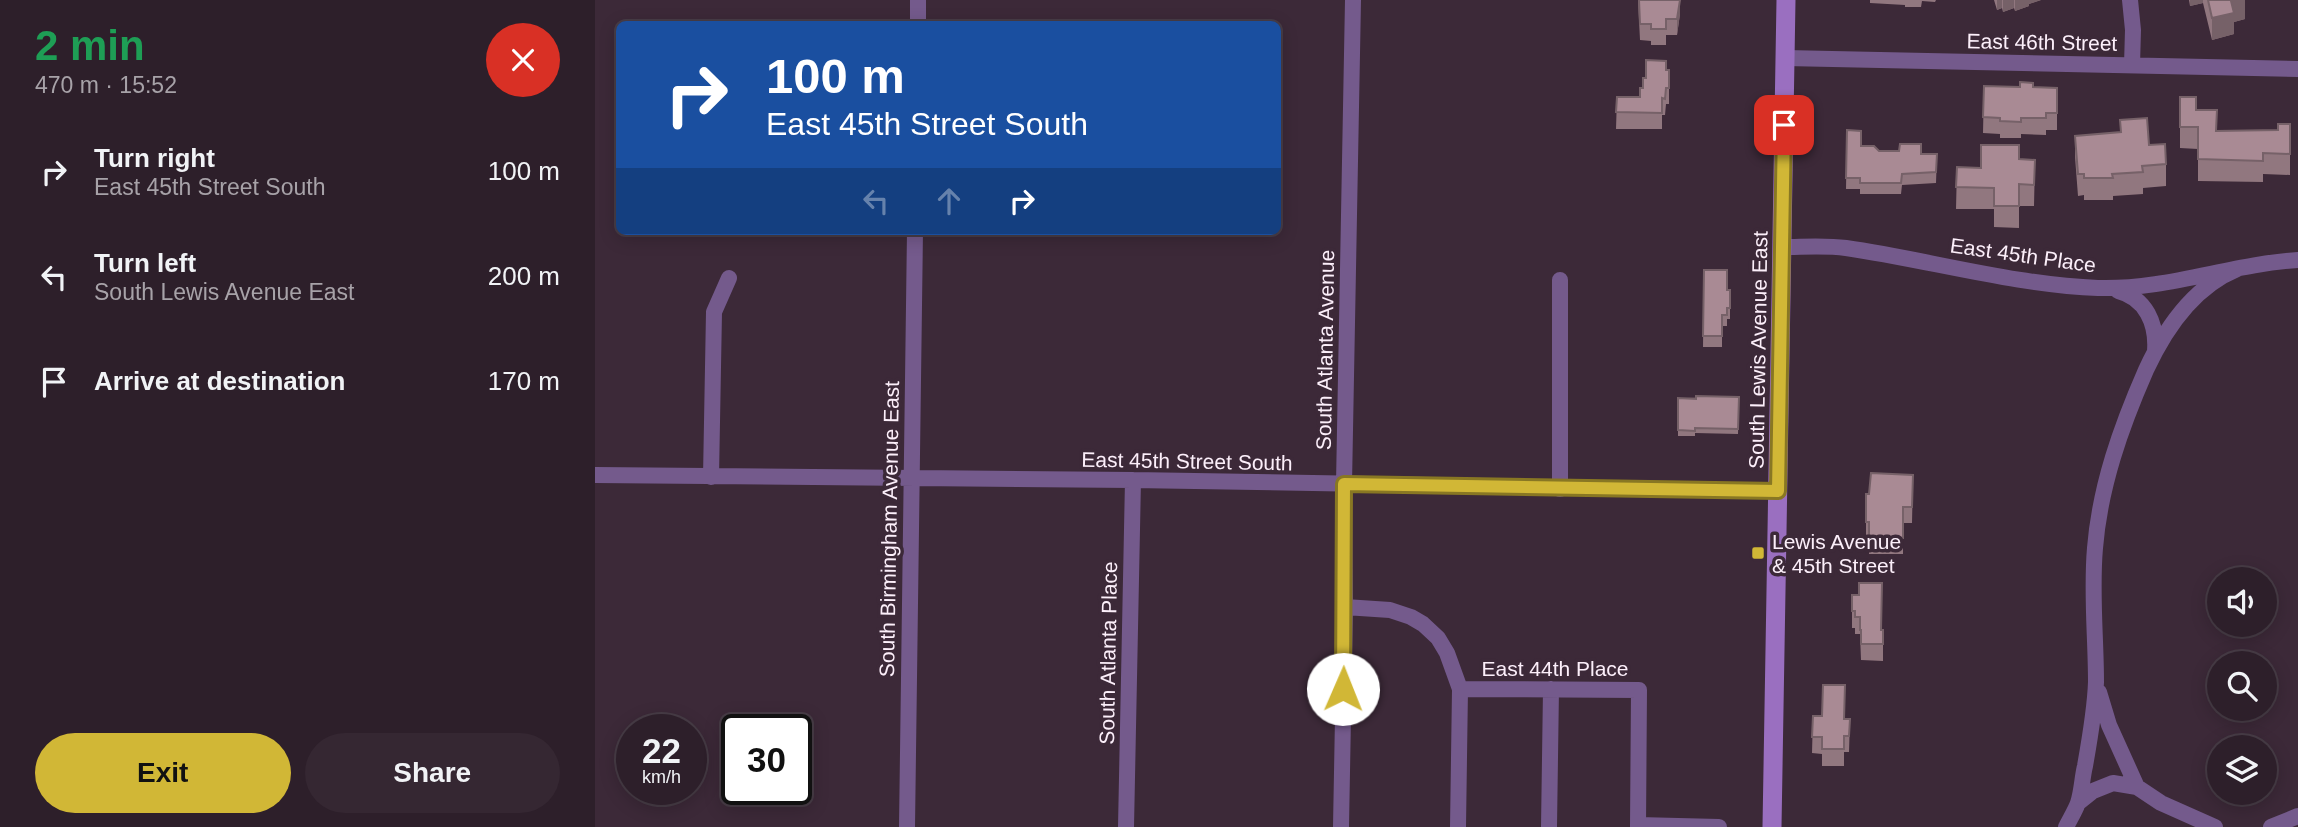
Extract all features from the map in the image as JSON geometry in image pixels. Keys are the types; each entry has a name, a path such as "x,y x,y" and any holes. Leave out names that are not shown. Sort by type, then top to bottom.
{"main road":[{"name":"South Lewis Avenue East","path":"1772,827 1786,0"}],"street":[{"path":"918,0 918,21"},
{"name":"South Atlanta Avenue","path":"1341,827 1353,0"},
{"path":"2130,0 2132,65"},
{"name":"East 46th Street","path":"1785,58 2298,69"},
{"name":"South Birmingham Avenue East","path":"907,827 915,235"},
{"name":"East 45th Place","path":"1782,247 1843,248 2063,286 2106,288 2134,288 2193,279 2268,261 2298,260"},
{"path":"2066,827 2078,803 2093,721 2096,679 2093,584 2095,546 2103,494 2117,441 2155,351 2172,323 2199,292 2225,274 2237,270"},
{"path":"711,477 714,312 729,278"},
{"path":"1560,280 1560,489"},
{"path":"2106,288 2135,298 2144,307 2155,329 2155,351"},
{"name":"East 45th Street South","path":"595,475 1133,480 1778,491"},
{"name":"South Atlanta Place","path":"1126,827 1133,480"},
{"name":"East 44th Place","path":"1345,607 1390,610 1423,624 1438,638 1447,653 1460,689 1639,690 1638,826"},
{"path":"2096,679 2109,725 2137,787"},
{"path":"1458,827 1460,689"},
{"path":"1549,827 1551,690"},
{"path":"2078,803 2093,791 2113,783 2137,787 2161,803 2215,827"},
{"path":"2271,827 2298,816"},
{"path":"1638,826 1719,827"}],"building":[{"path":"1639,0 1680,0 1677,19 1666,19 1666,29 1651,29 1651,24 1640,24"},
{"path":"2208,0 2234,0 2231,1 2234,13 2212,18"},
{"path":"1646,60 1666,61 1666,70 1669,70 1669,88 1666,88 1665,99 1662,98 1662,113 1616,112 1617,97 1640,97 1643,78 1646,78"},
{"path":"2020,82 2033,83 2033,87 2057,88 2057,113 2046,113 2046,118 2021,118 2021,122 1983,117 1984,86 2020,87"},
{"path":"2180,97 2196,97 2196,110 2217,110 2216,131 2278,130 2278,124 2290,124 2290,154 2263,153 2263,161 2198,159 2198,127 2180,127"},
{"path":"2147,118 2149,145 2165,144 2166,164 2142,166 2143,172 2112,174 2113,178 2084,178 2084,174 2078,174 2075,136 2121,132 2120,120"},
{"path":"1847,130 1861,131 1861,146 1874,146 1879,151 1899,151 1900,144 1921,144 1921,154 1937,154 1936,172 1902,174 1901,183 1860,183 1860,178 1846,178"},
{"path":"1981,145 2019,145 2019,159 2035,160 2034,185 2019,184 2019,206 1994,206 1994,188 1956,187 1957,167 1981,168"},
{"path":"1704,270 1727,270 1730,308 1727,308 1727,315 1722,315 1722,336 1703,336"},
{"path":"1696,396 1739,397 1738,429 1678,430 1678,398 1696,399"},
{"path":"1871,473 1913,475 1912,507 1903,507 1903,538 1869,537 1866,494 1869,494"},
{"path":"1859,583 1882,583 1883,644 1861,644 1860,617 1855,617 1855,611 1852,611 1852,595 1859,595"},
{"path":"1823,685 1845,685 1844,719 1850,719 1849,736 1844,736 1844,749 1822,749 1822,737 1812,737 1813,716 1822,716"}],"place":[{"name":"Lewis Avenue & 45th Street","path":"1758,553"}],"route":[{"path":"1343,689 1344,484 1778,491 1784,125"}]}
